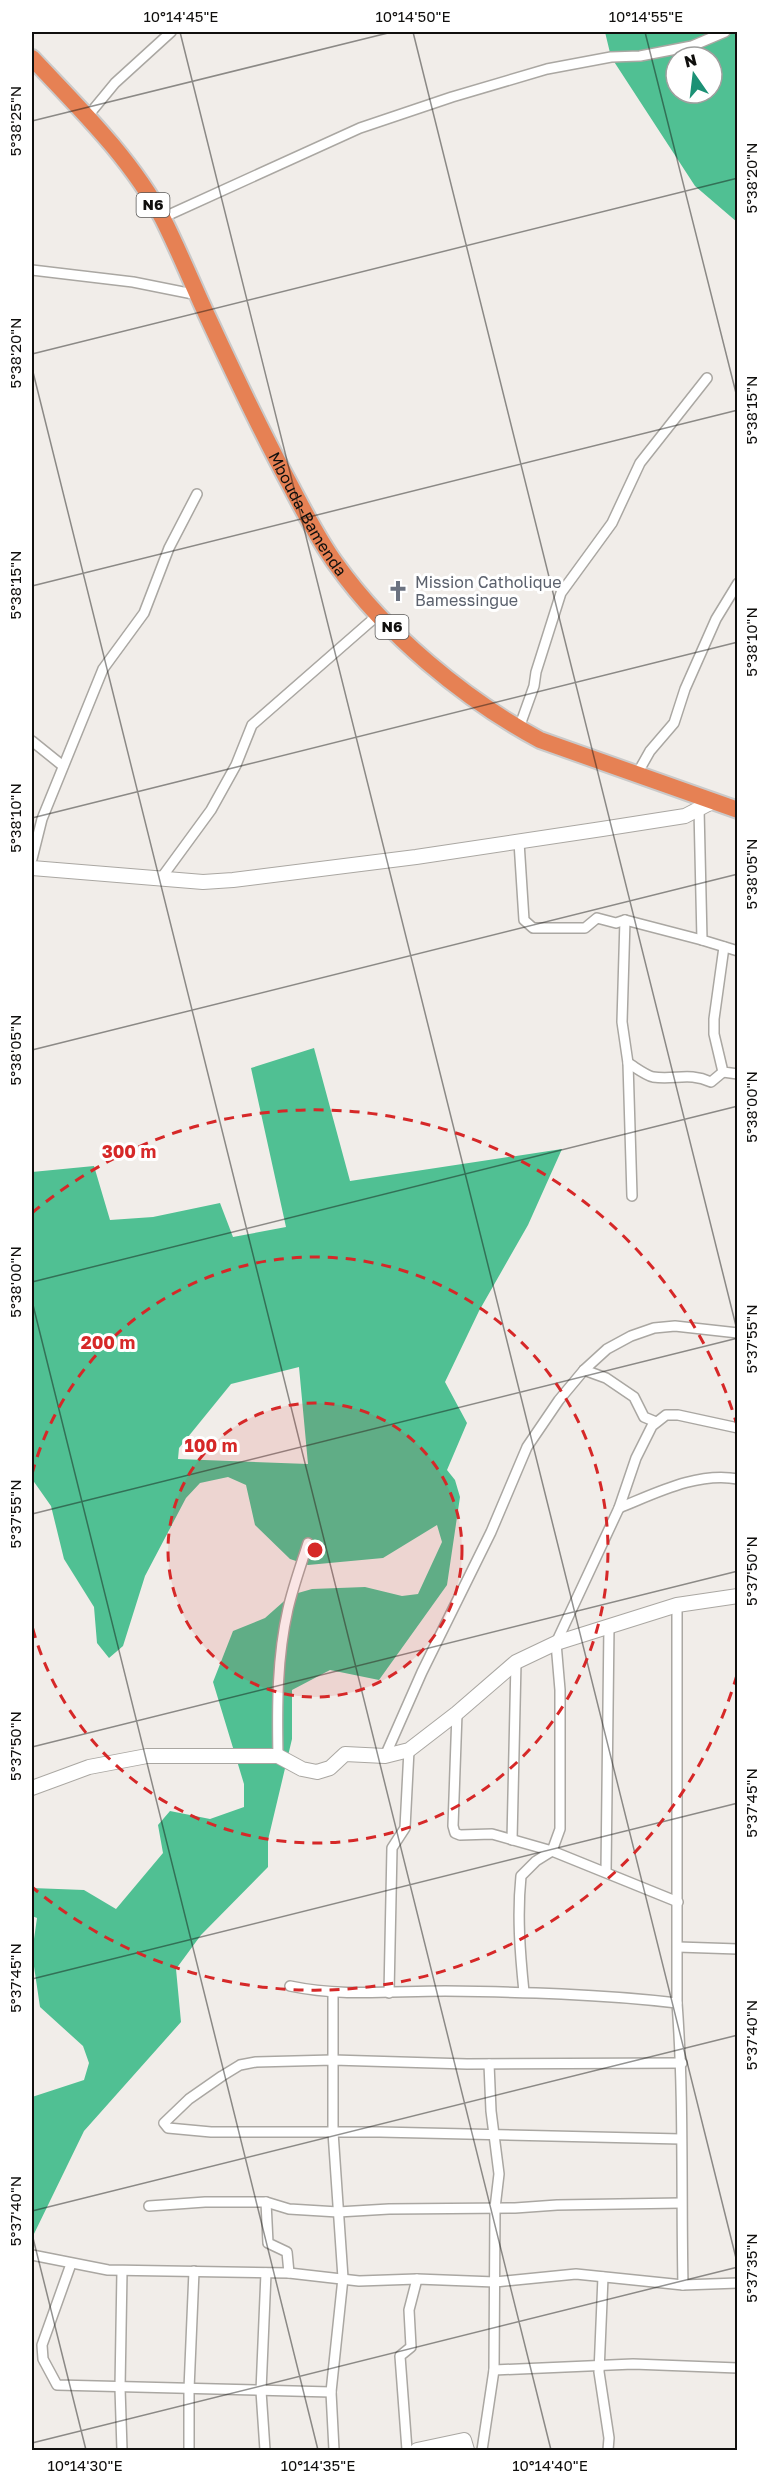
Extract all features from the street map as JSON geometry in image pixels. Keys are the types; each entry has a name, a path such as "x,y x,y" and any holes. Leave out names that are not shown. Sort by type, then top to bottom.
{"highway":[{"name":"Mbouda-Bamenda","path":"32,58 87,117 131,171 162,218 235,377 313,530 336,565 379,614 441,674 477,703 540,740 637,774 706,806 738,810"}],"street":[{"path":"87,117 115,83 171,32"},
{"path":"162,218 360,128 452,97 547,69 611,57 640,56 693,46 725,32"},
{"path":"32,270 133,282 198,295"},
{"path":"519,728 534,686 536,672 561,593 612,523 639,463 707,378"},
{"path":"32,859 42,819 103,669 144,613 169,548 197,494"},
{"path":"637,774 650,752 674,723 685,689 716,620 738,583"},
{"path":"162,878 211,810 236,765 252,725 379,614"},
{"path":"32,741 63,766"},
{"path":"32,868 203,882 242,879 416,857 685,816 706,806 702,940"},
{"path":"519,842 524,920 533,928 585,928 597,918 616,923 625,920 738,951"},
{"path":"625,920 622,1022 628,1063 632,1196"},
{"path":"723,1072 714,1034 715,1006 724,947"},
{"path":"628,1063 651,1076 680,1078 696,1075 711,1082 723,1072 738,1074"},
{"path":"385,1756 422,1672 491,1532 527,1447 559,1400 584,1370 608,1349 631,1336 654,1328 675,1326 738,1333"},
{"path":"584,1370 606,1378 634,1397 644,1417 656,1422"},
{"path":"524,1992 519,1952 521,1876 536,1861 552,1851 560,1829 560,1690 556,1643 619,1508 630,1471 656,1422 666,1415 672,1415 738,1428"},
{"path":"619,1508 695,1481 724,1477 738,1479"},
{"path":"279,1756 277,1715 281,1657 288,1609 308,1543"},
{"path":"32,1788 89,1767 147,1755 279,1756 288,1759 302,1769 317,1772 330,1768 345,1754 385,1756 408,1750 457,1713 516,1662 556,1643 677,1605 738,1596"},
{"path":"677,1605 677,2002 682,2063 683,2285"},
{"path":"606,1872 609,1626"},
{"path":"512,1840 516,1662"},
{"path":"457,1713 453,1830 460,1835 484,1833 552,1851 678,1902"},
{"path":"389,1993 392,1848 405,1828 408,1750"},
{"path":"678,1947 738,1949"},
{"path":"290,1986 333,1993 524,1992 677,2002"},
{"path":"333,1993 333,2132 343,2278 331,2392 334,2451"},
{"path":"681,2139 495,2134 211,2132 168,2128 164,2123 203,2088 240,2065 277,2061 333,2060 489,2064 682,2063"},
{"path":"482,2451 494,2370 495,2208 499,2174 491,2111 489,2064"},
{"path":"149,2206 266,2202 290,2209 338,2212 557,2205 681,2204"},
{"path":"266,2202 267,2240 271,2245 287,2252 289,2273"},
{"path":"32,2255 71,2265 122,2271 289,2273 359,2281 417,2279 495,2282 576,2274 683,2285 738,2283"},
{"path":"71,2265 42,2345 44,2359 57,2385 331,2392"},
{"path":"122,2271 120,2388 122,2451"},
{"path":"189,2451 194,2271"},
{"path":"265,2451 261,2391 266,2273"},
{"path":"603,2277 600,2365 609,2438 608,2451"},
{"path":"407,2451 400,2356 411,2347 410,2310 417,2279"},
{"path":"494,2370 633,2364 738,2368"},
{"path":"417,2451 464,2440 467,2451"}],"green space":[{"path":"605,32 737,32 737,222 695,186 611,57"},
{"path":"314,1048 350,1181 562,1149 528,1225 479,1311 445,1382 467,1423 447,1470 455,1480 460,1497 447,1585 379,1680 330,1670 292,1690 292,1739 268,1840 268,1867 201,1935 176,1969 181,2022 84,2131 32,2238 32,2097 84,2080 89,2063 83,2046 40,2007 32,1953 37,1918 32,1916 32,1888 84,1890 116,1909 163,1853 158,1825 170,1811 210,1819 244,1807 244,1784 213,1682 233,1631 265,1618 291,1595 312,1589 365,1587 402,1596 418,1594 442,1542 437,1525 383,1558 308,1565 290,1559 255,1525 246,1485 228,1477 200,1483 186,1498 145,1576 123,1646 109,1658 97,1643 94,1607 64,1559 51,1506 32,1479 32,1172 94,1166 110,1220 153,1217 220,1203 233,1237 286,1227 251,1068","holes":["299,1367 308,1464 178,1459 179,1448 231,1384"]}],"place":[{"name":"Mission Catholique Bamessingue","path":"398,591"}]}
